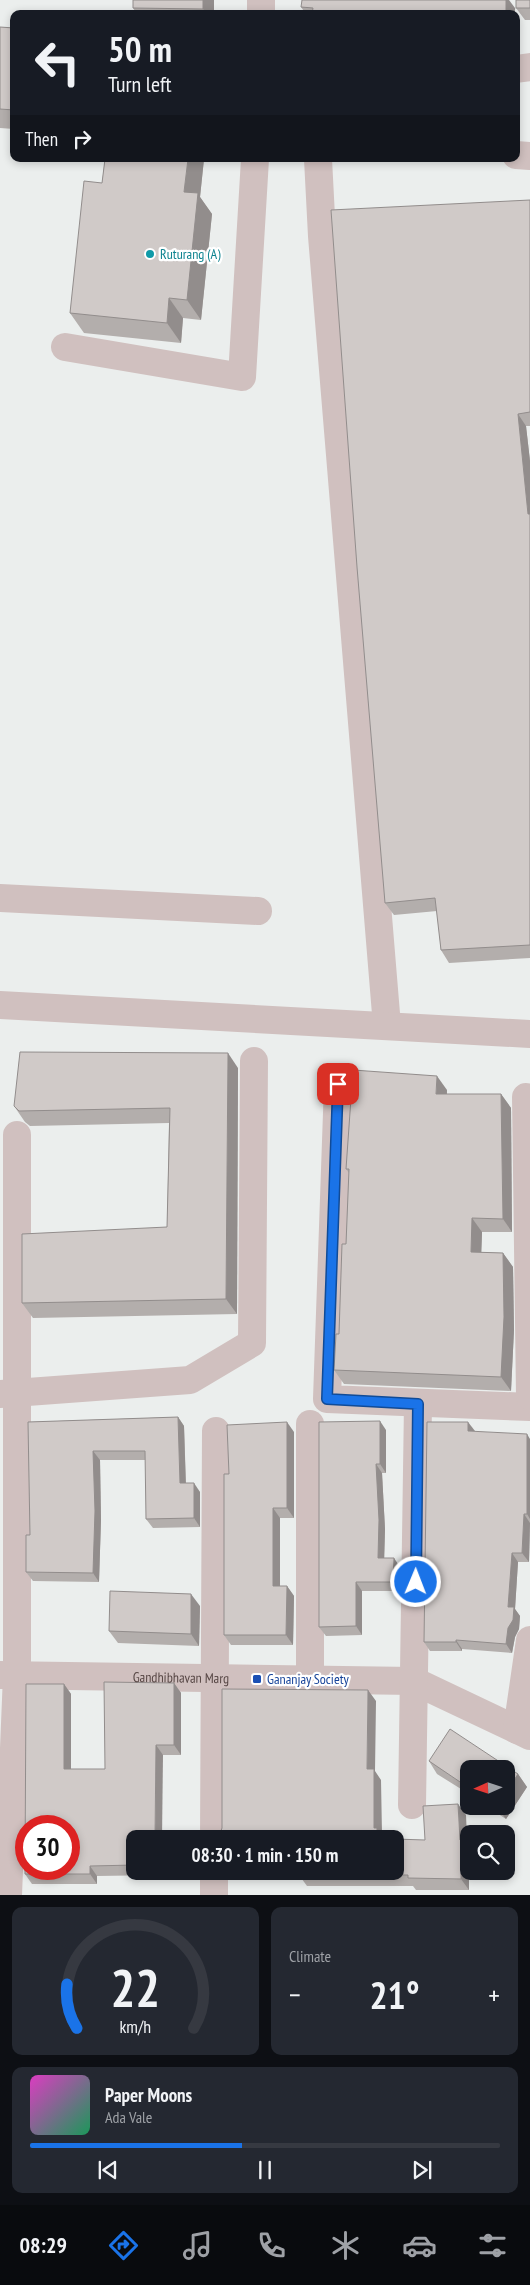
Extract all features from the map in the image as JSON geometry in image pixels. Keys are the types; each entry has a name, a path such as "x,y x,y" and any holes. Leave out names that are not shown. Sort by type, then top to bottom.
{"street":[{"path":"65,346 242,377 255,162"},
{"path":"318,162 322,246 387,1026"},
{"path":"0,898 258,911"},
{"path":"0,1005 530,1034"},
{"path":"8,1394 190,1380 252,1343 254,1061"},
{"path":"338,1084 327,1399 530,1407"},
{"path":"526,1097 530,1396"},
{"path":"8,1895 5,1836 8,1675 8,1394 17,1135"},
{"path":"412,1805 418,1404"},
{"path":"310,1424 310,1679"},
{"path":"214,1830 216,1431"},
{"path":"524,1733 530,1640"},
{"name":"Gandhibhavan Marg","path":"8,1675 414,1681 524,1733"},
{"path":"214,1880 214,1895"}],"building":[{"path":"133,0 203,0 203,9 133,8"},
{"path":"302,0 506,0 506,10 313,10 313,8 301,7"},
{"path":"516,0 530,0 530,8 516,8"},
{"path":"0,27 10,28 10,110 0,109"},
{"name":"Ruturang (A)","path":"105,162 188,162 184,192 198,193 187,300 169,298 167,323 70,313 84,181 102,183"},
{"path":"530,200 530,412 518,414 528,514 530,514 530,945 441,950 435,898 385,903 357,567 331,210"},
{"path":"20,1052 228,1053 226,1299 22,1303 22,1234 167,1227 170,1108 19,1111 14,1106"},
{"path":"353,1070 437,1076 436,1094 501,1094 503,1219 472,1218 471,1252 503,1253 504,1317 501,1377 334,1370 336,1334 339,1334 342,1244 346,1244 349,1169 346,1169"},
{"path":"178,1417 180,1483 194,1483 194,1518 146,1519 145,1451 93,1451 95,1511 93,1573 26,1572 26,1535 30,1535 28,1422"},
{"path":"380,1421 380,1464 376,1464 379,1520 378,1558 394,1558 393,1582 356,1582 356,1626 319,1627 319,1422"},
{"path":"287,1422 287,1508 273,1508 273,1586 287,1586 286,1635 224,1635 224,1474 229,1474 227,1425"},
{"path":"427,1422 468,1422 468,1431 527,1434 527,1514 524,1514 522,1553 512,1553 508,1607 514,1607 513,1620 508,1628 506,1644 456,1640 456,1642 424,1642"},
{"path":"110,1591 191,1594 191,1634 109,1631"},
{"path":"104,1682 174,1683 174,1745 156,1745 155,1830 126,1830 126,1865 90,1866 90,1874 80,1874 80,1815 25,1815 26,1684 64,1684 64,1769 105,1769"},
{"path":"222,1689 368,1690 367,1769 374,1769 374,1828 377,1828 377,1830 221,1830"},
{"path":"450,1729 497,1760 460,1760 460,1782 429,1761"},
{"path":"458,1804 460,1879 408,1878 408,1875 404,1875 404,1839 425,1840 423,1806"}],"place":[{"name":"Ruturang (A)","path":"150,254"},
{"name":"Gananjay Society","path":"257,1679"}],"route":[{"path":"338,1084 327,1399 418,1404 416,1582"}]}
